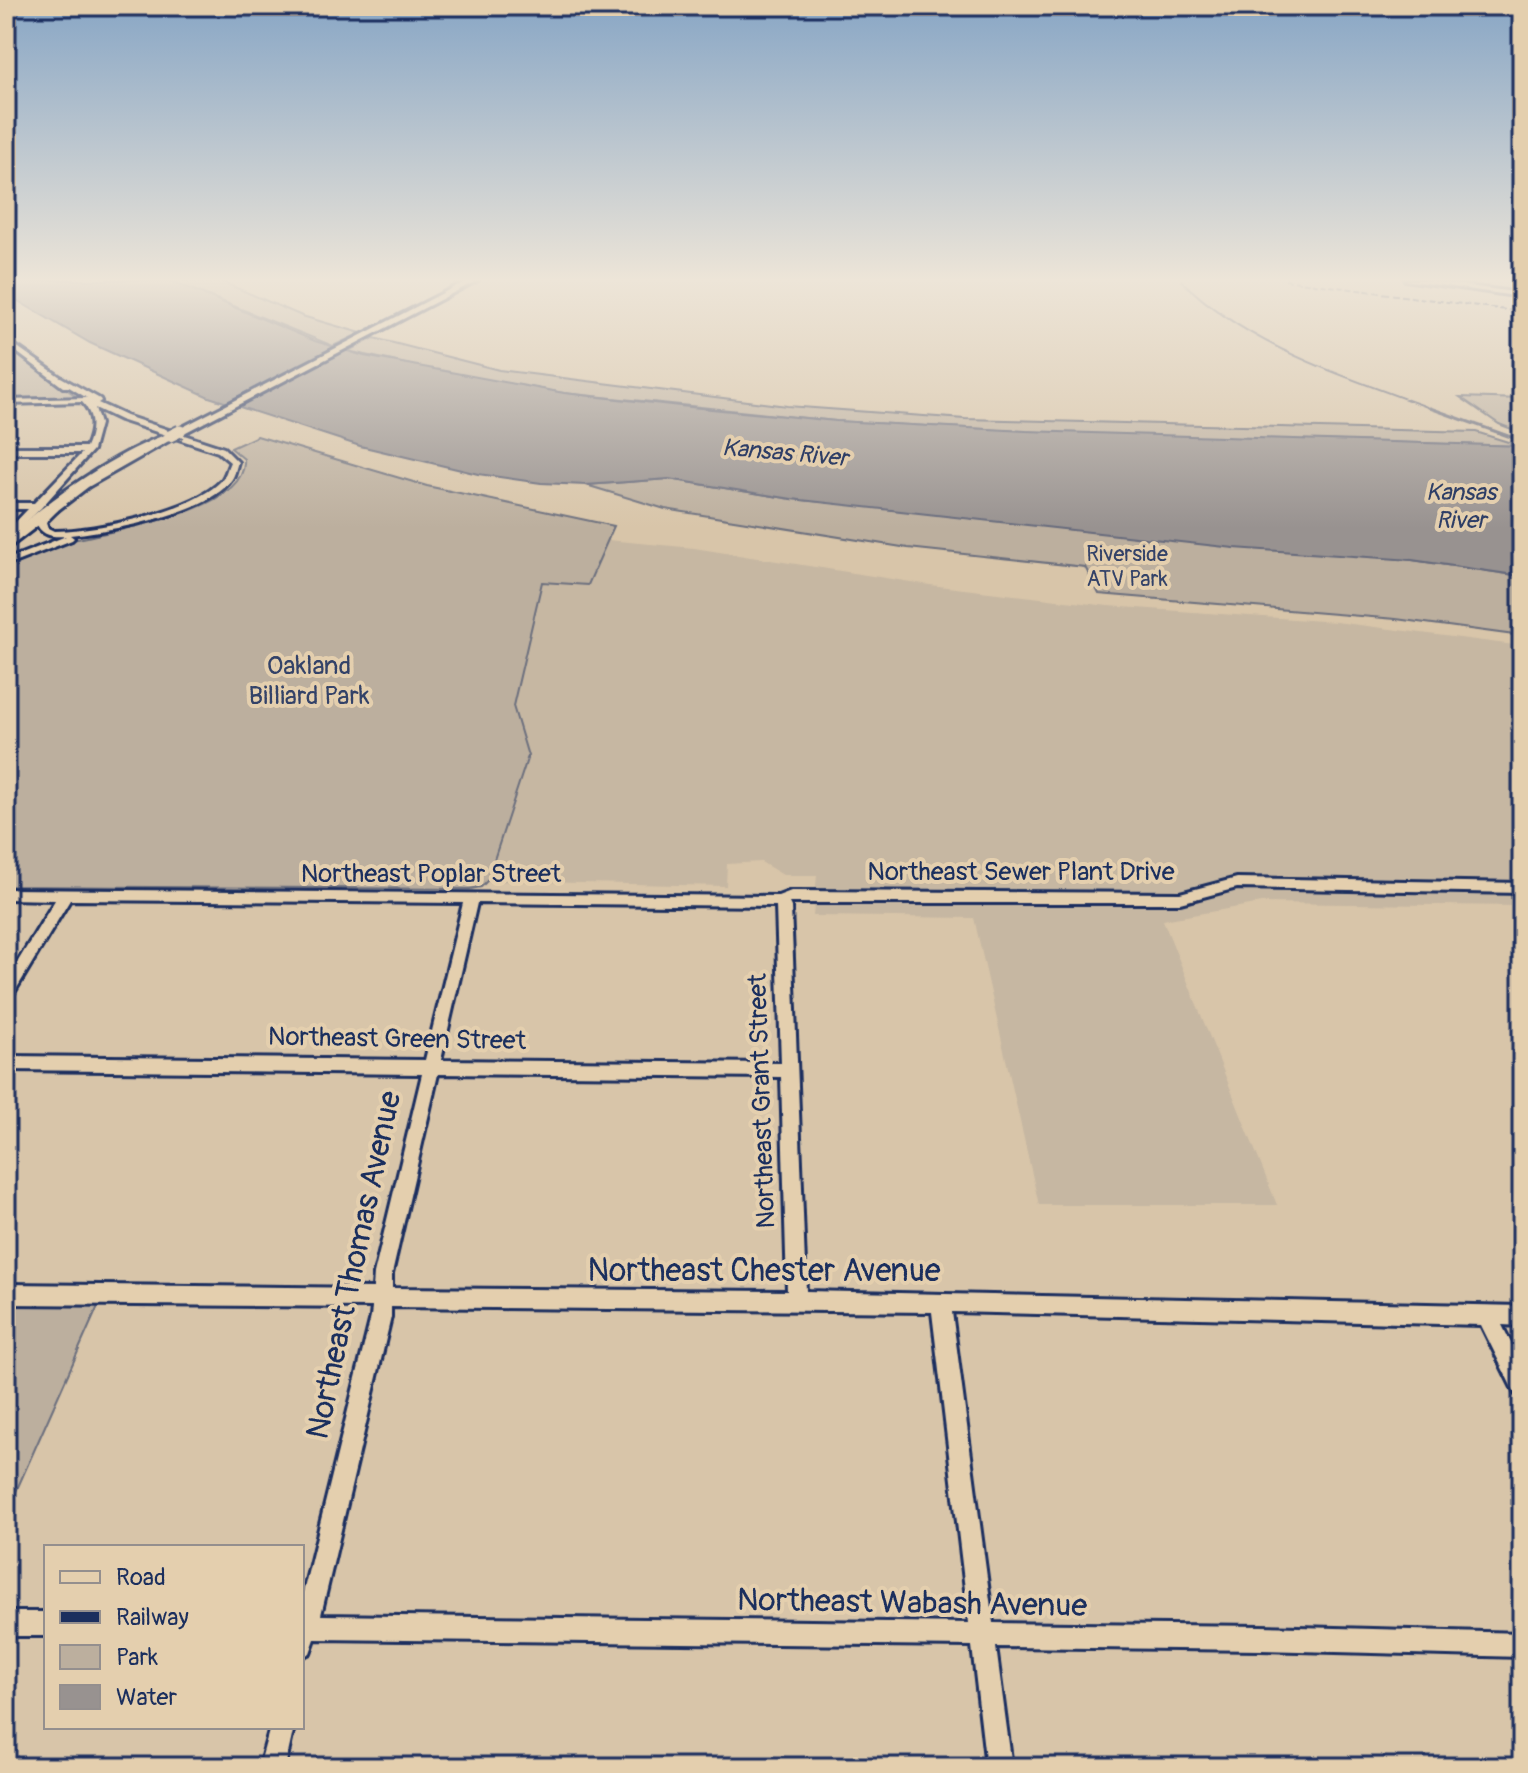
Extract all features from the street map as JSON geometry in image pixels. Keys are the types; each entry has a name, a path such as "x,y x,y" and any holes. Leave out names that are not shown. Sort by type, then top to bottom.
{"main road":[{"path":"6,546 68,495 180,431 313,363"}],"street":[{"path":"6,563 53,542 188,509 226,489 241,471 240,460 226,449 124,414 38,363"},
{"path":"6,538 89,450 96,432 92,407 60,378"},
{"path":"6,402 85,400 123,418 221,450 234,462 227,482 186,506 80,532 47,533 41,522 68,495"},
{"path":"6,450 89,450"},
{"path":"6,506 38,506"},
{"name":"Northeast Sewer Plant Drive","path":"854,897 1180,898 1237,883 1522,888"},
{"name":"Northeast Poplar Street","path":"6,894 780,901 791,896 854,897"},
{"path":"6,994 66,894"},
{"name":"Northeast Thomas Avenue","path":"304,1629 381,1317 383,1274 471,899"},
{"name":"Northeast Grant Street","path":"780,901 784,907 797,1302"},
{"name":"Northeast Green Street","path":"6,1063 787,1070"},
{"name":"Northeast Chester Avenue","path":"6,1294 941,1302 1522,1316"},
{"path":"941,1302 999,1767"},
{"path":"1487,1315 1522,1387"},
{"path":"6,1624 44,1624"},
{"name":"Northeast Wabash Avenue","path":"304,1633 982,1635 1522,1645"},
{"path":"272,1767 282,1729"}],"shaded area":[{"path":"607,540 694,548 930,585 1108,606 1336,622 1522,646 1522,906 1262,903 1163,920 1277,1205 1039,1205 974,918 813,916 817,875 783,875 761,862 727,864 726,886 487,881 528,756 513,706 542,582 588,584"}],"green space":[{"path":"6,363 31,363 77,397 6,400"},
{"path":"400,363 471,363 499,370 787,406 965,419 1476,432 1521,446 1056,433 836,421 564,393"},
{"path":"1460,397 1522,399 1522,433 1499,424"},
{"name":"Oakland Billiard Park","path":"257,436 427,486 614,526 588,585 542,582 513,706 528,756 487,881 481,887 470,889 6,886 6,567 57,544 167,518 223,494 239,478 244,459 231,448"},
{"name":"Riverside ATV Park","path":"669,479 792,499 1412,560 1522,576 1522,636 1396,619 1099,594 1085,567 908,548 665,509 586,485"},
{"path":"6,1294 99,1304 6,1514"}],"water":[{"name":"Kansas River","path":"134,363 400,363 564,393 836,421 1026,431 1522,446 1522,576 1412,560 1234,548 792,499 669,479 586,485 541,483 478,474 360,446 209,397"}],"waterway":[{"path":"1312,363 1435,410"},
{"path":"1430,408 1522,441"}]}
